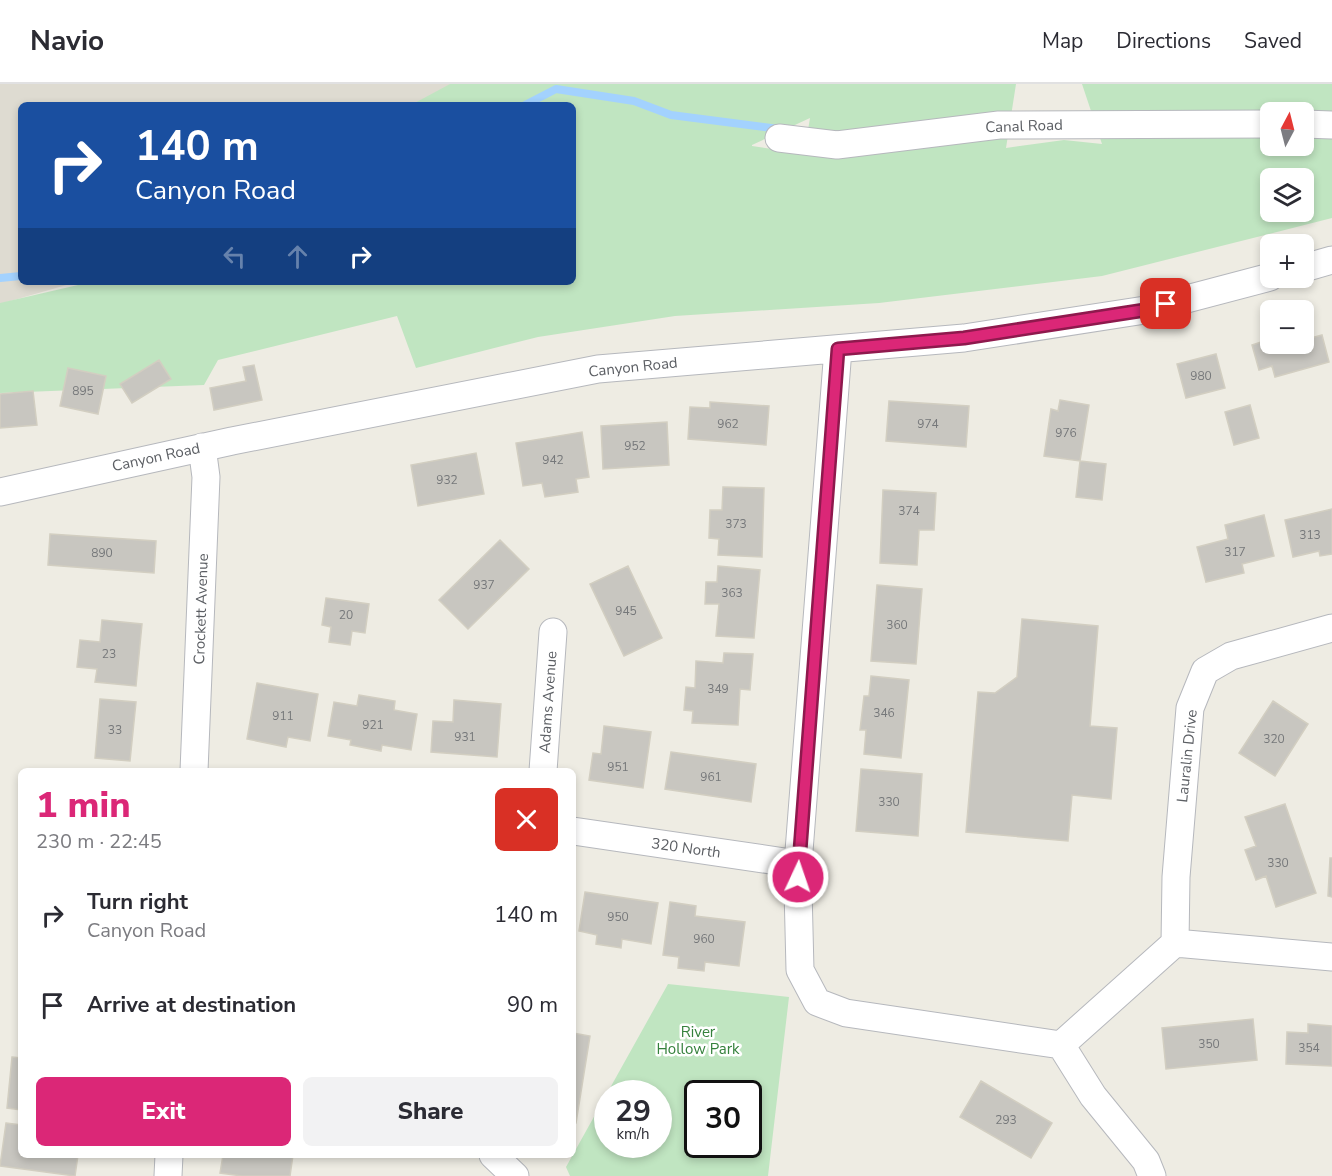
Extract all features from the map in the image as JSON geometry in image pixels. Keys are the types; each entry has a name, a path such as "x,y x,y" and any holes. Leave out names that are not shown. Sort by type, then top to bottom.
{"street":[{"name":"Canal Road","path":"779,138 837,146 999,125 1260,124"},
{"path":"1314,124 1332,124"},
{"path":"1314,265 1332,260"},
{"name":"Canyon Road","path":"0,492 202,447 598,369 964,338 1145,310 1260,280"},
{"path":"838,349 798,864 800,970 817,1002 846,1013 1061,1045 1093,1096 1146,1161 1152,1176"},
{"name":"Crockett Avenue","path":"194,768 206,477 202,447"},
{"name":"Lauralin Drive","path":"1175,943 1176,877 1190,708 1205,671 1231,656 1332,628"},
{"name":"Adams Avenue","path":"543,768 553,632"},
{"name":"320 North","path":"576,831 798,864"},
{"path":"1061,1045 1175,943 1332,957"},
{"path":"168,1176 169,1158"},
{"path":"496,1158 515,1176"}],"shaded area":[{"path":"0,84 759,84 576,105 576,102 18,102 18,285 66,285 0,304"}],"green space":[{"path":"450,84 1016,84 1006,148 1064,140 1102,144 1082,84 1332,84 1332,218 1269,234 1260,234 1260,236 1102,276 879,303 675,316 538,337 416,368 397,316 218,360 204,385 0,393 0,303 78,285 576,285 576,102 417,102","holes":["810,118 804,154 752,146 752,145"]},
{"name":"River Hollow Park","path":"668,984 789,997 768,1176 570,1176 566,1167 571,1158 576,1158 576,1149 594,1117 594,1158 672,1158 672,1080 614,1080"}],"building":[{"path":"1322,335 1329,362 1275,377 1272,366 1259,370 1252,345 1260,342 1260,354 1314,354 1314,337"},
{"path":"1216,354 1225,388 1186,398 1177,364"},
{"path":"159,360 171,379 132,403 120,384"},
{"path":"254,365 262,400 214,410 210,388 246,381 243,367"},
{"path":"68,368 106,376 98,414 60,406"},
{"path":"33,391 37,425 0,428 0,394"},
{"path":"1060,400 1089,405 1080,461 1044,456 1051,409 1058,411"},
{"path":"889,401 969,406 966,447 886,441"},
{"path":"710,402 769,406 766,445 688,439 690,407 710,408"},
{"path":"1250,405 1259,438 1234,445 1225,412"},
{"path":"667,422 669,465 603,469 601,426"},
{"path":"582,432 589,477 576,479 578,492 545,497 542,483 523,486 516,443"},
{"path":"476,453 484,494 418,506 411,465"},
{"path":"1080,461 1106,464 1102,500 1076,497"},
{"path":"723,487 764,488 762,557 718,555 719,539 709,538 710,510 722,510"},
{"path":"883,490 936,493 934,530 919,530 917,565 880,563"},
{"path":"1332,509 1332,554 1320,556 1319,551 1293,557 1285,520"},
{"path":"1264,515 1274,556 1242,564 1244,573 1206,582 1197,547 1228,539 1225,525"},
{"path":"50,534 156,541 154,573 48,565"},
{"path":"500,540 529,569 468,629 439,600"},
{"path":"628,566 662,638 624,656 590,584"},
{"path":"718,566 760,570 754,638 716,636 719,604 705,604 706,582 717,582"},
{"path":"877,585 922,589 916,664 871,661"},
{"path":"326,598 369,604 365,633 352,631 350,645 329,642 331,627 322,625"},
{"path":"1022,619 1098,626 1090,726 1117,728 1111,799 1072,795 1068,841 966,832 978,692 995,693 1017,677"},
{"path":"102,620 142,624 136,686 95,682 97,669 77,667 80,640 100,642"},
{"path":"724,653 753,654 750,690 740,689 738,725 692,723 693,711 684,710 686,687 695,688 696,661 723,663"},
{"path":"871,676 909,680 901,758 864,754 866,730 860,730 864,696 869,696"},
{"path":"257,683 318,694 310,741 288,737 286,747 247,739"},
{"path":"359,695 395,701 394,710 417,714 411,750 382,745 381,751 350,745 351,740 328,736 334,702 357,706"},
{"path":"100,699 136,702 130,761 95,758"},
{"path":"454,700 501,704 497,757 431,752 433,721 453,722"},
{"path":"1273,701 1308,724 1275,776 1239,753"},
{"path":"604,726 651,732 643,788 589,780 593,753 601,754"},
{"path":"671,752 756,764 751,802 665,789"},
{"path":"861,769 922,774 918,836 856,831"},
{"path":"1285,804 1316,893 1276,907 1266,876 1256,880 1245,850 1256,846 1245,817"},
{"path":"1330,858 1332,858 1332,897 1328,896"},
{"path":"585,892 658,903 651,944 622,939 621,948 596,944 597,935 579,931"},
{"path":"670,902 696,906 695,916 745,922 739,966 705,962 704,971 678,968 679,957 663,955"},
{"path":"1253,1019 1257,1060 1166,1069 1162,1028"},
{"path":"1308,1024 1332,1026 1332,1066 1286,1064 1287,1032 1308,1033"},
{"path":"576,1034 590,1036 576,1123"},
{"path":"12,1057 18,1058 18,1110 7,1108"},
{"path":"981,1081 1052,1123 1031,1158 960,1117"},
{"path":"6,1123 18,1125 18,1158 78,1158 75,1176 0,1166"},
{"path":"222,1158 293,1158 290,1176 242,1176 220,1173"}],"waterway":[{"path":"531,102 556,89 634,101 671,115 779,129"},
{"path":"0,278 18,276"}],"route":[{"path":"798,877 838,349 964,338 1145,310 1166,304"}]}
